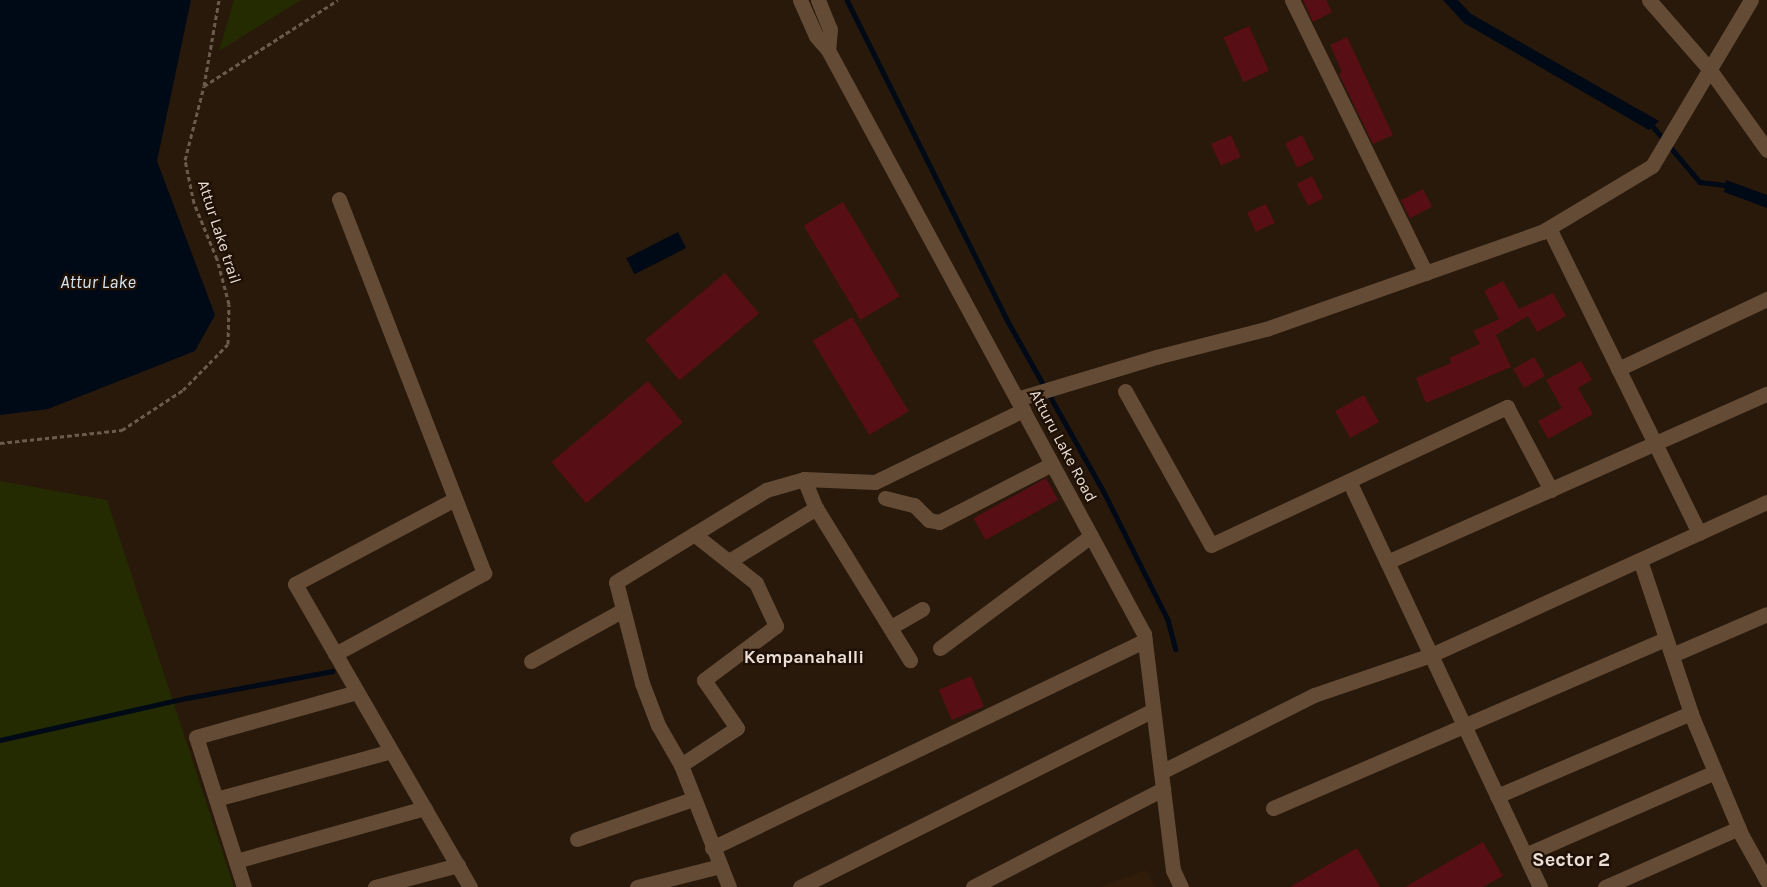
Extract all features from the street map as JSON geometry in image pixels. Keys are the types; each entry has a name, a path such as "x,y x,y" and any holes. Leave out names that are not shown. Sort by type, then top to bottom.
{"street":[{"name":"Atturu Lake Road","path":"800,0 816,36 828,50 1145,640 1173,870 1181,887"},
{"name":"Atturu Lake Road","path":"818,0 830,29 828,50"},
{"path":"1292,0 1426,273"},
{"path":"1649,0 1710,70 1767,150"},
{"path":"729,887 681,765 658,726 642,683 616,582 766,490 804,479 875,482 1020,404 1156,357 1266,329 1549,228 1652,166 1751,0"},
{"path":"335,654 484,573 339,199"},
{"path":"1549,228 1699,533"},
{"path":"1618,369 1767,298"},
{"path":"1125,391 1211,545 1507,407 1551,490"},
{"path":"1387,562 1767,394"},
{"path":"885,498 914,505 929,520 939,522 1046,467"},
{"path":"804,479 816,508 910,660"},
{"path":"1349,481 1540,887"},
{"path":"455,499 295,584 470,887"},
{"path":"1161,772 1314,695 1431,655 1767,502"},
{"path":"729,561 816,508"},
{"path":"681,765 737,728 704,680 776,626 756,583 694,534"},
{"path":"940,648 986,611 1091,536"},
{"path":"1640,560 1691,713 1739,828 1767,881"},
{"path":"891,627 922,609"},
{"path":"531,661 623,610"},
{"path":"1672,655 1767,614"},
{"path":"1273,808 1666,639"},
{"path":"712,848 1145,640"},
{"path":"244,887 196,737 357,692"},
{"path":"800,887 1153,710"},
{"path":"1497,796 1691,713"},
{"path":"216,799 391,751"},
{"path":"1525,855 1715,772"},
{"path":"973,887 1163,789"},
{"path":"577,839 693,799"},
{"path":"236,861 425,808"},
{"path":"1605,887 1739,828"},
{"path":"375,887 458,865"},
{"path":"637,887 720,866"}],"path":[{"name":"Attur Lake trail","path":"0,443 122,430 183,390 228,344 229,304 217,259 194,203 185,160 204,86 219,0"},
{"path":"204,86 338,0"}],"shaded area":[{"path":"1146,870 1155,887 1100,887"}],"green space":[{"path":"234,0 301,0 219,51"},
{"path":"0,481 107,500 234,887 0,887"}],"water":[{"name":"Attur Lake","path":"0,0 191,0 157,161 215,315 195,351 48,409 0,415"},
{"path":"1443,0 1458,0 1471,14 1659,121 1649,130 1464,23"},
{"path":"1726,180 1767,195 1767,208 1724,192"},
{"path":"678,232 686,248 634,274 626,258"}],"building":[{"path":"1303,0 1326,0 1332,12 1313,22"},
{"path":"1249,26 1269,71 1243,82 1223,37"},
{"path":"1347,37 1393,135 1373,144 1339,74 1342,72 1330,45"},
{"path":"1231,135 1241,157 1221,166 1211,144"},
{"path":"1302,135 1314,159 1297,168 1285,144"},
{"path":"1312,176 1323,198 1308,206 1297,184"},
{"path":"1423,189 1432,207 1410,218 1401,200"},
{"path":"843,202 900,296 860,320 804,226"},
{"path":"1266,204 1275,223 1256,232 1247,213"},
{"path":"725,273 759,314 679,380 645,340"},
{"path":"1503,281 1519,309 1553,293 1566,316 1537,332 1528,316 1496,335 1511,367 1426,403 1416,378 1451,363 1449,358 1480,344 1473,331 1499,319 1484,291"},
{"path":"852,317 909,411 869,435 813,341"},
{"path":"1534,357 1545,376 1524,388 1513,369"},
{"path":"1581,361 1592,380 1578,388 1593,414 1548,439 1538,421 1562,408 1546,380"},
{"path":"648,381 683,422 586,503 551,462"},
{"path":"1364,395 1379,422 1350,438 1335,411"},
{"path":"1046,478 1058,500 986,540 973,518"},
{"path":"971,676 984,706 952,720 939,690"},
{"path":"1483,842 1503,876 1483,887 1405,887"},
{"path":"1357,848 1380,887 1290,887"}],"waterway":[{"path":"847,0 1006,318 1104,492 1168,620 1176,649"},
{"path":"1650,123 1700,182 1731,186"},
{"path":"0,740 187,698 333,671"}],"district":[{"name":"Kempanahalli","path":"804,657"},
{"name":"Sector 2","path":"1571,859"}]}
